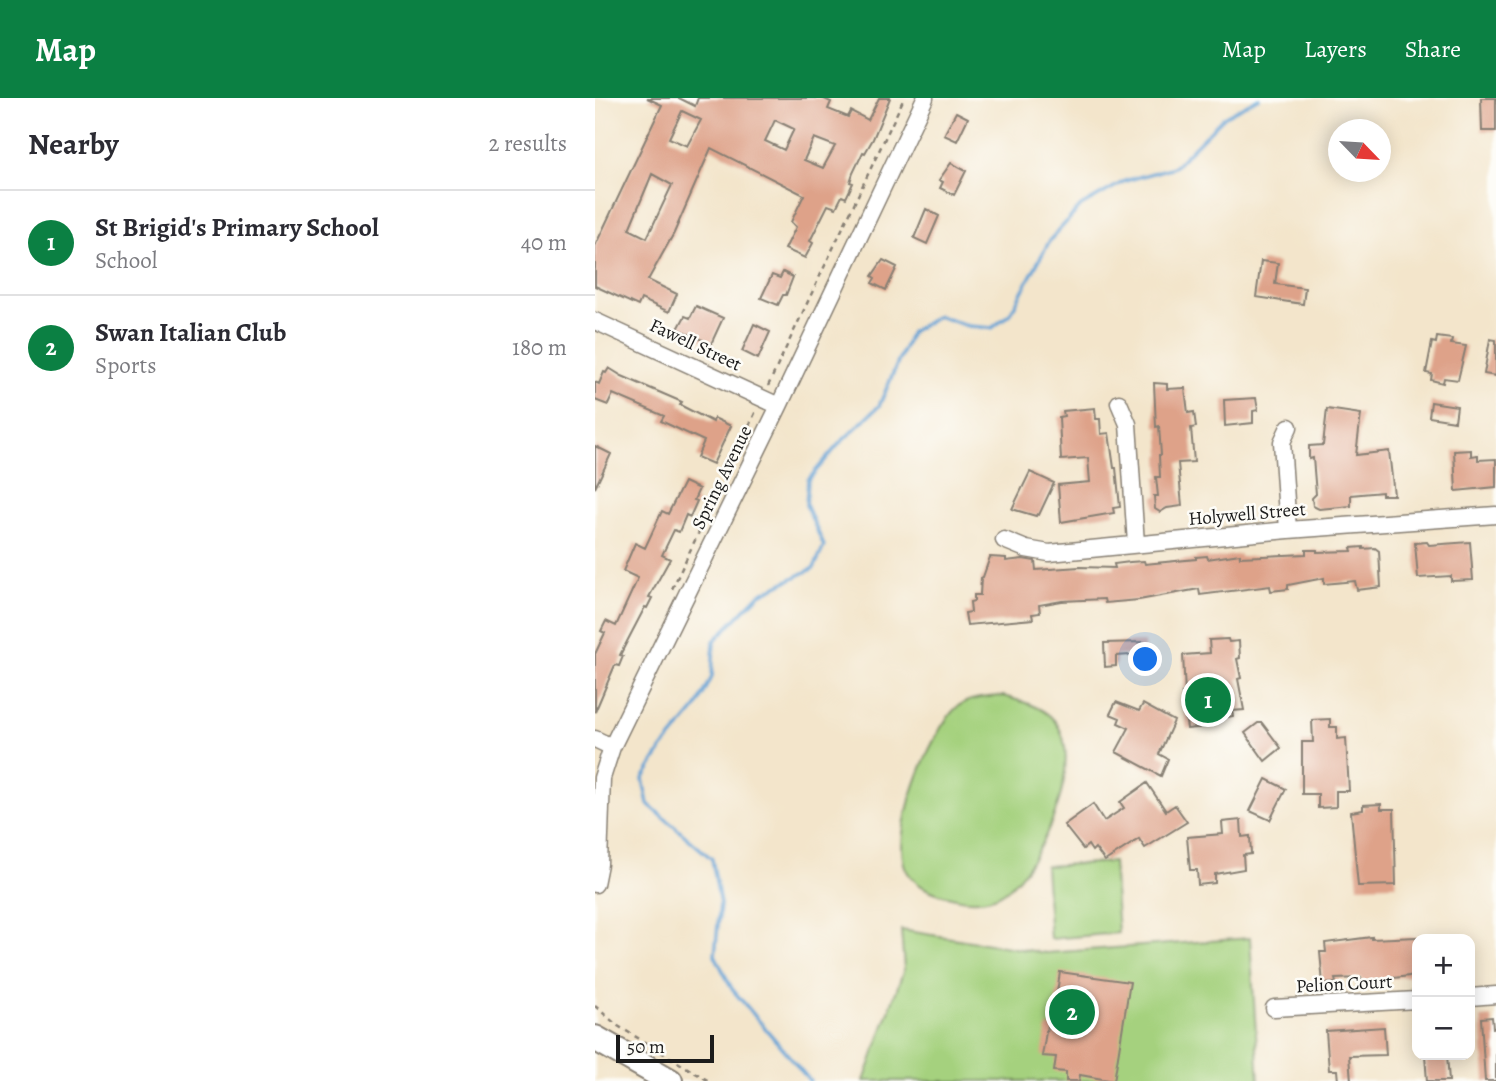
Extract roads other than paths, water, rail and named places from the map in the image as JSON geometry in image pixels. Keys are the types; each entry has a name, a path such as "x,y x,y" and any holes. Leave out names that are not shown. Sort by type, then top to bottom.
{"main road":[{"path":"595,1038 670,1081"}],"street":[{"name":"Spring Avenue","path":"595,884 599,864 602,778 612,747 779,406 925,98"},
{"name":"Fawell Street","path":"595,320 779,406"},
{"path":"1119,403 1128,424 1136,544"},
{"path":"1288,530 1282,442 1289,427"},
{"name":"Holywell Street","path":"1004,540 1026,550 1049,553 1288,530 1496,516"},
{"path":"595,739 612,747"},
{"path":"1475,997 1496,996"},
{"name":"Pelion Court","path":"1274,1008 1412,1000"}],"waterway":[{"path":"810,1081 732,989 715,955 720,904 712,859 648,804 643,779 662,749 697,707 712,677 714,641 760,594 814,568 824,546 806,505 808,480 839,444 879,406 911,332 938,316 968,326 992,328 1010,314 1050,240 1081,206 1125,181 1174,167 1225,116 1259,98"}],"place":[{"name":"St Brigid's Primary School","path":"1208,700"},
{"name":"Swan Italian Club","path":"1072,1012"}]}
